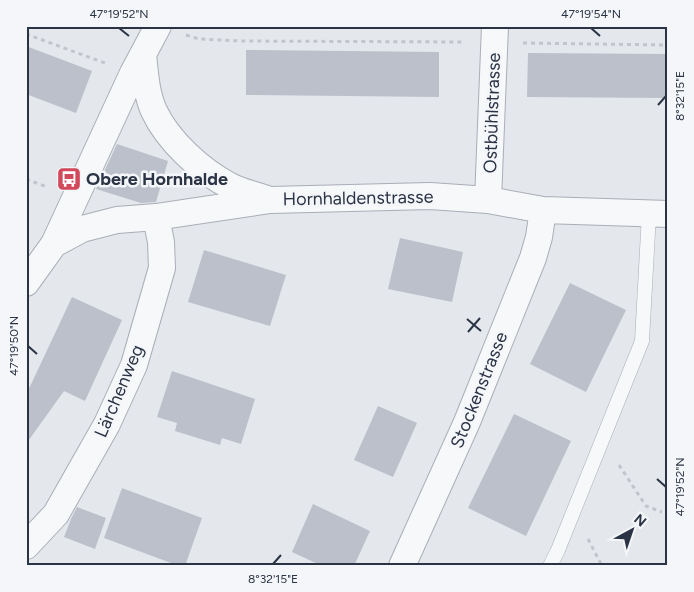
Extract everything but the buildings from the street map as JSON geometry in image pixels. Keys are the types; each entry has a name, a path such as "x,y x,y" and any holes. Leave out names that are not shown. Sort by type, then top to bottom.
{"street":[{"path":"26,283 54,244 138,64 158,26"},
{"name":"Ostbühlstrasse","path":"488,200 494,34"},
{"path":"138,64 154,111 168,134 202,168 231,187 270,200"},
{"name":"Hornhaldenstrasse","path":"54,244 82,229 97,224 270,200 430,196 488,200 543,210 658,214"},
{"name":"Stockenstrasse","path":"402,566 467,422 533,258 539,237 543,210"},
{"name":"Lärchenweg","path":"26,546 56,514 108,424 134,365 162,268 161,242 156,217"}],"lane":[{"path":"550,566 642,341 658,214"}],"path":[{"path":"26,34 138,64"},
{"path":"199,38 241,41 494,34 668,45"},
{"path":"597,451 617,462 646,506 662,512"}],"place":[{"name":"Obere Hornhalde","path":"69,179"}]}
